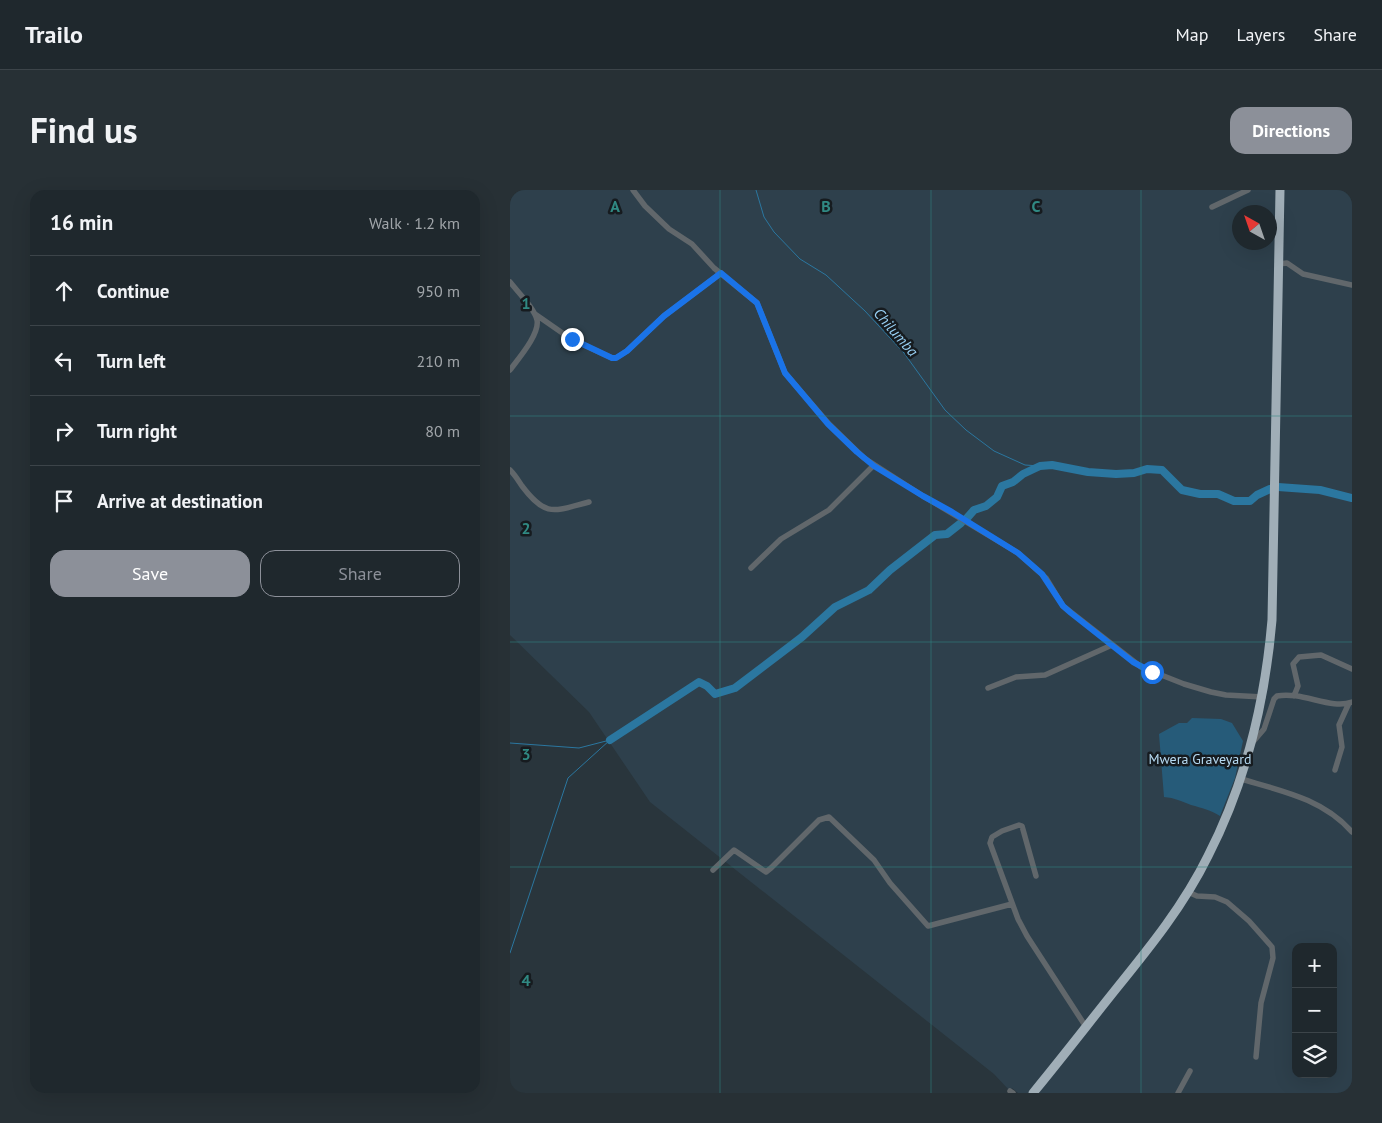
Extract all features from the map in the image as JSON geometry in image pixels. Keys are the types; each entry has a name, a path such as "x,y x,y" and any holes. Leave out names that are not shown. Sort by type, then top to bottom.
{"highway":[{"path":"1033,1093 1160,934 1188,892 1223,826 1252,743 1267,674 1272,620 1280,190"}],"street":[{"path":"633,190 645,206 669,229 697,248 721,273 757,303 788,377 828,424 874,466 1018,553 1046,578 1063,606 1141,667 1184,684 1226,695 1263,697"},
{"path":"1212,207 1248,190"},
{"path":"1278,264 1287,264 1303,274 1352,285"},
{"path":"535,314 572,339 612,358 616,358 627,351 671,310 721,273"},
{"path":"510,282 535,314 538,322 536,333 510,370"},
{"path":"751,568 782,539 829,510 874,466"},
{"path":"510,470 535,502 543,508 557,510 589,502"},
{"path":"988,688 1016,677 1045,675 1112,645"},
{"path":"1294,696 1298,686 1293,664 1299,657 1321,655 1352,669"},
{"path":"1252,743 1264,729 1275,697 1279,695 1311,698 1334,704 1350,703"},
{"path":"1335,770 1342,747 1339,725 1350,703"},
{"path":"1241,779 1314,802 1333,814 1352,832"},
{"path":"713,870 734,850 766,872 819,820 829,817 874,860 890,883 928,926 1012,904"},
{"path":"1036,876 1022,826 1019,824 1002,830 992,837 990,843 1012,904 1027,936 1086,1027"},
{"path":"1188,892 1197,896 1215,897 1227,902 1272,947 1273,958 1261,1003 1256,1057"},
{"path":"1178,1093 1190,1071"}],"shaded area":[{"path":"510,190 1352,190 1352,1093 1018,1093 1012,1088 1010,1091 994,1074 650,802 589,712 510,635"}],"green space":[{"name":"Mwera Graveyard","path":"1192,718 1221,719 1232,723 1243,741 1235,778 1220,816 1206,809 1164,797 1159,734 1179,723 1187,723"}],"waterway":[{"name":"Chilumba","path":"756,190 764,217 774,232 800,259 826,275 865,311 904,353 945,410 966,430 994,451 1025,465 1040,466"},
{"path":"967,518 974,510 986,506 997,497 1002,486 1013,482 1023,474 1040,466 1052,465 1088,472 1116,474 1134,473 1147,469 1162,470 1182,490 1200,494 1218,494 1234,501 1250,501 1257,495 1270,489"},
{"path":"1278,487 1320,490 1352,498"},
{"path":"610,740 699,682 707,686 715,694 735,688 802,637 835,607 869,590 890,570 935,535 947,534 961,523"},
{"path":"510,743 579,748 610,740"},
{"path":"510,953 568,778 610,740"}],"route":[{"path":"572,339 612,358 616,358 627,351 678,305 721,273 754,299 759,306 785,373 828,424 857,452 874,466 1018,553 1042,574 1063,606 1133,662 1152,672"}]}
